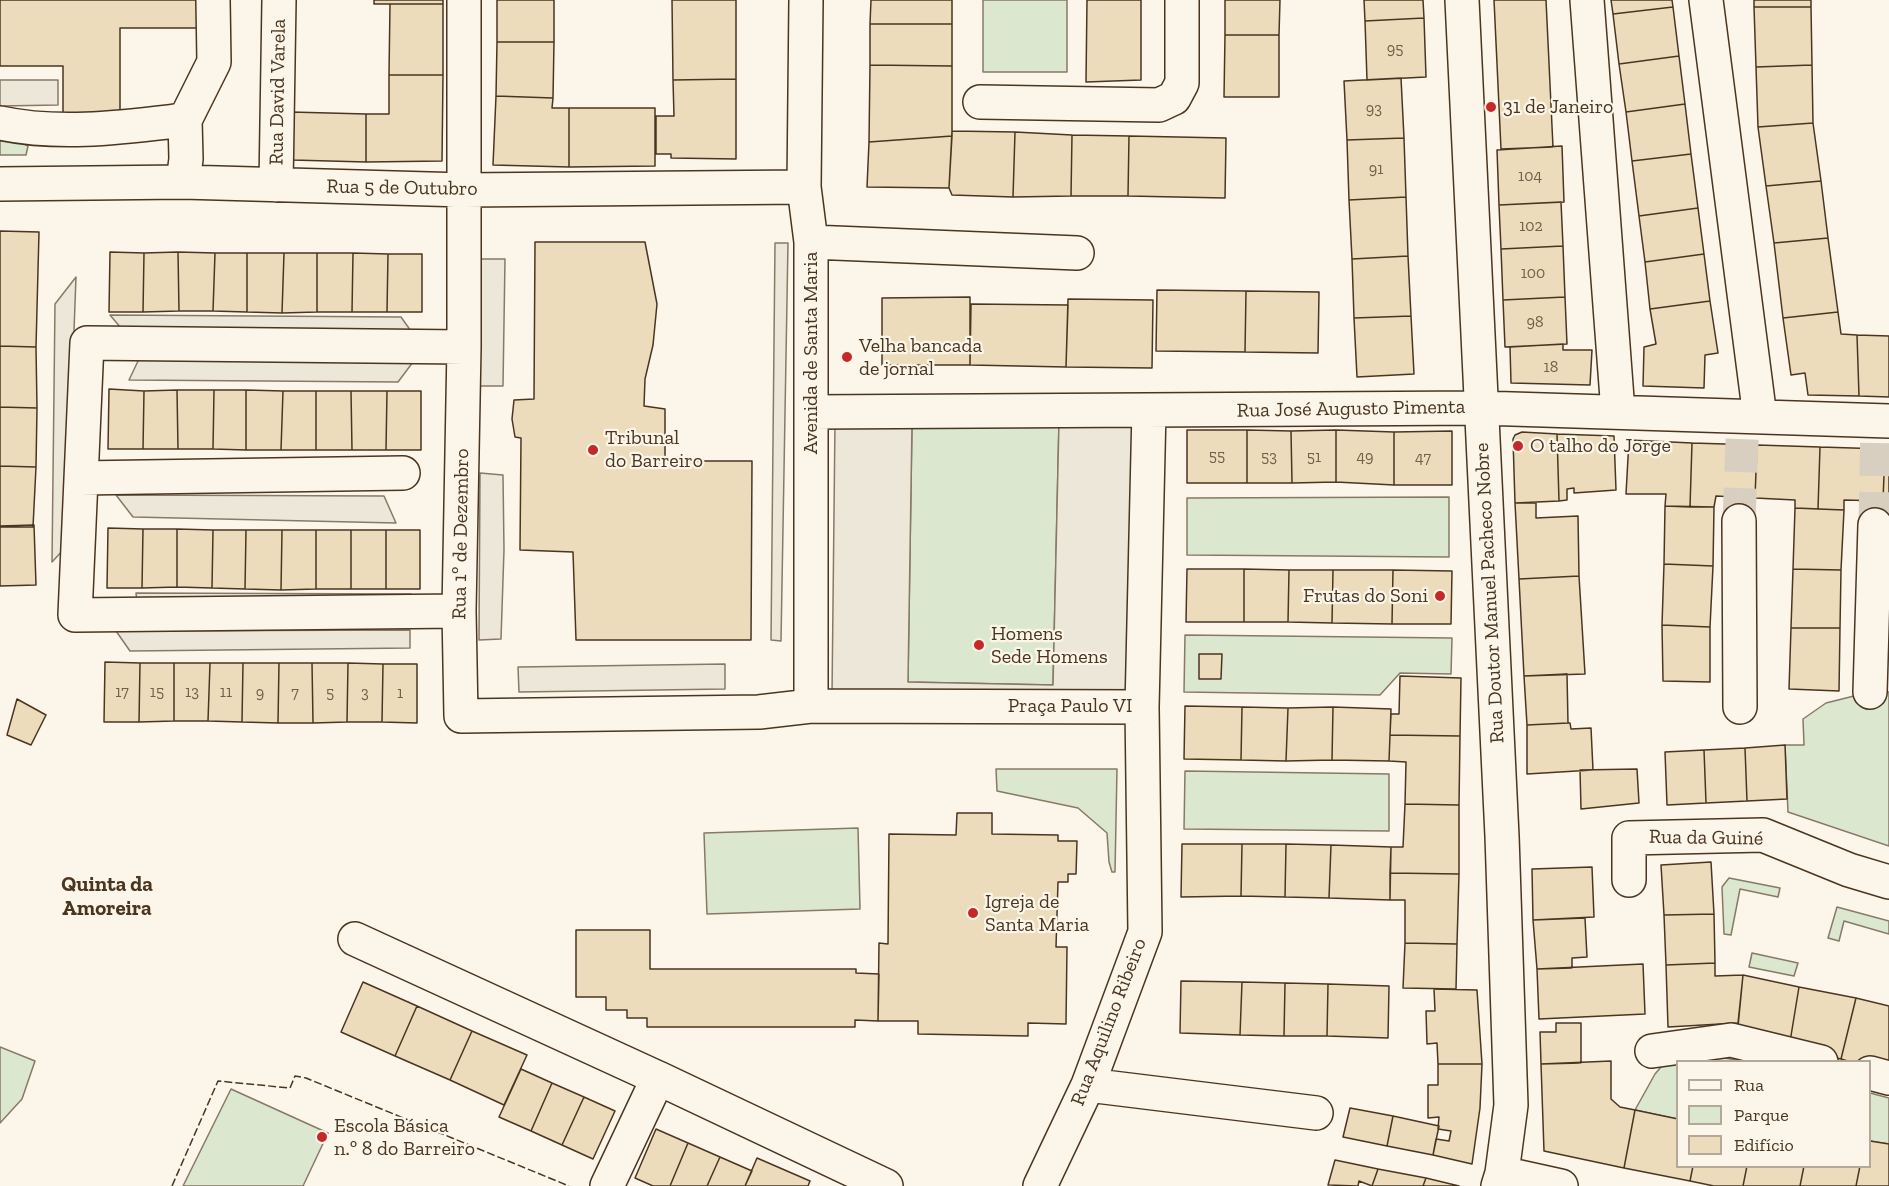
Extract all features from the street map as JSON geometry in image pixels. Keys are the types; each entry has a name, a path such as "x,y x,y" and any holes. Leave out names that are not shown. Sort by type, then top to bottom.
{"street":[{"path":"183,182 186,159 185,120 214,62 213,0"},
{"name":"Rua David Varela","path":"276,184 279,0"},
{"name":"Rua 1º de Dezembro","path":"464,0 464,347 459,611 461,716 749,713 811,706"},
{"name":"Avenida de Santa Maria","path":"806,0 804,187 811,242 811,706"},
{"path":"980,102 1159,105 1174,98 1182,83 1182,0"},
{"name":"Rua Doutor Manuel Pacheco Nobre","path":"1462,0 1502,836 1511,1094 1500,1180"},
{"path":"1587,0 1618,412"},
{"path":"1706,0 1760,417"},
{"path":"0,123 25,129 104,129 185,120"},
{"name":"Rua 5 de Outubro","path":"0,184 183,182 464,190 804,187"},
{"path":"811,242 1077,253"},
{"path":"459,611 75,615 87,343 464,347"},
{"name":"Rua José Augusto Pimenta","path":"812,412 1481,408 1889,421"},
{"name":"Praça Paulo VI","path":"811,706 1142,707 1149,410"},
{"path":"81,478 404,473"},
{"path":"1740,520 1740,707"},
{"path":"1870,693 1875,525"},
{"name":"Rua Aquilino Ribeiro","path":"1040,1186 1088,1085 1145,932 1142,707"},
{"name":"Rua da Guiné","path":"1629,880 1629,838 1764,835 1850,870 1889,882"},
{"path":"355,939 886,1186"},
{"path":"1653,1051 1731,1040 1813,1060"},
{"path":"1871,1074 1889,1078"},
{"path":"607,1186 658,1078"},
{"path":"1088,1085 1317,1113"},
{"path":"1500,1180 1561,1186"}],"green space":[{"path":"983,0 1067,0 1067,72 983,72"},
{"path":"0,139 19,141 28,146 26,155 0,155"},
{"path":"1059,421 1053,685 908,682 912,425"},
{"path":"1449,497 1449,557 1187,555 1187,498"},
{"path":"1185,635 1452,638 1451,674 1400,673 1380,695 1184,692"},
{"path":"1870,692 1889,692 1889,846 1788,812 1785,745 1804,745 1803,719 1826,703"},
{"path":"996,769 1117,769 1115,872 1112,872 1109,862 1107,833 1078,808 997,791"},
{"path":"1185,771 1389,774 1389,831 1184,829"},
{"path":"858,828 860,909 707,914 704,833"},
{"path":"1729,878 1780,888 1778,897 1740,889 1731,935 1724,934 1722,887"},
{"path":"1837,907 1889,921 1889,934 1844,921 1839,941 1828,938"},
{"path":"1752,953 1798,963 1794,976 1749,967"},
{"path":"0,1047 35,1061 22,1099 0,1123"},
{"path":"1704,1054 1736,1060 1676,1060 1676,1119 1635,1110 1655,1074 1667,1060"},
{"path":"231,1089 328,1133 303,1186 183,1186"},
{"path":"1871,1093 1889,1098 1889,1144 1871,1141"}],"shaded area":[{"path":"0,80 58,80 58,105 0,106"},
{"path":"775,243 788,243 781,641 771,640"},
{"path":"481,259 505,259 503,386 480,386"},
{"path":"76,277 66,547 52,562 55,304"},
{"path":"110,315 401,317 413,334 126,334"},
{"path":"416,358 398,382 129,380 139,359"},
{"path":"1059,421 1137,422 1126,690 832,695 835,422 912,425 908,682 1053,685"},
{"path":"480,473 503,475 504,550 501,639 479,640"},
{"path":"116,495 384,496 396,523 133,517"},
{"path":"136,593 411,594 412,604 137,602"},
{"path":"410,630 410,648 130,651 116,631"},
{"path":"725,664 725,689 519,692 518,667"}],"building":[{"path":"0,0 200,0 200,28 120,28 120,123 63,123 63,66 0,66"},
{"path":"374,0 443,0 443,4 374,4"},
{"path":"497,0 554,0 554,42 497,42"},
{"path":"672,0 736,0 736,79 673,80"},
{"path":"871,0 952,0 952,24 870,24"},
{"path":"1087,0 1141,0 1141,80 1086,82"},
{"path":"1225,0 1280,0 1279,35 1225,35"},
{"path":"1364,0 1423,0 1424,18 1365,21"},
{"path":"1494,0 1546,0 1553,147 1501,149"},
{"path":"1611,0 1672,0 1673,7 1613,14"},
{"path":"1754,0 1811,0 1811,7 1754,7"},
{"path":"390,4 443,4 443,75 389,75"},
{"path":"1673,7 1679,56 1619,64 1613,14"},
{"path":"1754,7 1811,7 1812,65 1756,67"},
{"path":"1424,18 1426,77 1367,80 1365,21"},
{"path":"870,24 952,24 952,66 870,65"},
{"path":"1225,35 1279,35 1279,97 1224,97"},
{"path":"497,42 554,42 553,98 496,96"},
{"path":"1679,56 1685,104 1626,112 1619,64"},
{"path":"870,65 952,66 952,136 869,142"},
{"path":"1812,65 1813,123 1758,127 1756,67"},
{"path":"389,75 443,75 442,161 366,162 366,114 389,114"},
{"path":"1401,78 1404,138 1347,140 1344,81"},
{"path":"736,79 736,159 671,158 671,154 656,154 656,116 674,116 673,80"},
{"path":"496,96 553,98 552,108 569,108 569,167 493,165"},
{"path":"1685,104 1691,154 1632,161 1626,112"},
{"path":"569,108 655,108 655,166 569,167"},
{"path":"291,112 366,114 366,162 292,160"},
{"path":"1813,123 1821,181 1766,186 1758,127"},
{"path":"952,131 1015,132 1013,197 952,195 949,188"},
{"path":"1015,132 1072,135 1071,196 1013,197"},
{"path":"1072,135 1129,136 1128,196 1071,196"},
{"path":"952,136 949,188 867,187 869,142"},
{"path":"1129,136 1226,138 1225,198 1128,196"},
{"path":"1404,138 1406,197 1349,200 1347,140"},
{"path":"1562,146 1564,202 1499,205 1497,150"},
{"path":"1691,154 1698,208 1639,216 1632,161"},
{"path":"1821,181 1828,238 1774,243 1766,186"},
{"path":"1406,197 1408,256 1352,259 1349,200"},
{"path":"1561,202 1563,246 1501,249 1499,205"},
{"path":"1698,208 1704,254 1645,262 1639,216"},
{"path":"0,231 39,232 36,347 0,346"},
{"path":"1828,238 1838,312 1783,318 1774,243"},
{"name":"Tribunal do Barreiro","path":"535,242 645,242 657,304 653,345 645,379 644,406 665,409 665,461 752,461 751,640 576,640 573,552 520,550 521,438 515,437 512,419 514,400 534,399"},
{"path":"1563,246 1565,297 1503,300 1501,249"},
{"path":"110,252 144,253 143,312 109,312"},
{"path":"178,252 215,253 213,311 179,311"},
{"path":"178,252 179,311 143,312 144,253"},
{"path":"215,253 247,253 247,312 213,311"},
{"path":"247,253 284,253 282,313 247,312"},
{"path":"284,253 317,253 317,312 282,313"},
{"path":"317,253 353,253 352,312 317,312"},
{"path":"353,253 388,254 387,312 352,312"},
{"path":"388,254 422,254 422,312 387,312"},
{"path":"1704,254 1710,301 1650,309 1645,262"},
{"path":"1408,256 1411,316 1354,318 1352,259"},
{"path":"1157,290 1246,291 1245,352 1156,351"},
{"path":"1246,291 1319,292 1318,353 1245,352"},
{"path":"970,297 970,365 882,365 882,298"},
{"path":"1565,297 1567,344 1505,347 1503,300"},
{"path":"1068,299 1153,300 1152,368 1066,367"},
{"path":"1710,301 1718,353 1705,355 1704,388 1643,386 1644,347 1656,344 1650,309"},
{"path":"971,304 1068,305 1066,367 970,365"},
{"path":"1838,312 1841,334 1857,335 1859,396 1808,395 1805,373 1791,375 1783,318"},
{"path":"1411,316 1414,374 1357,377 1354,318"},
{"path":"1857,335 1889,336 1889,397 1859,396"},
{"path":"1563,344 1563,350 1592,350 1590,385 1511,383 1510,347"},
{"path":"0,346 36,347 37,408 0,407"},
{"path":"109,389 144,391 143,449 108,449"},
{"path":"177,390 178,449 143,449 144,391"},
{"path":"177,390 214,390 213,449 178,449"},
{"path":"214,390 246,390 246,450 213,449"},
{"path":"246,390 283,391 281,450 246,450"},
{"path":"283,391 316,391 316,450 281,450"},
{"path":"316,391 351,391 352,450 316,450"},
{"path":"351,391 387,391 386,450 352,450"},
{"path":"387,391 421,391 421,450 386,450"},
{"path":"0,407 37,408 36,467 0,466"},
{"path":"1187,430 1247,430 1247,483 1187,483"},
{"path":"1247,430 1291,431 1292,483 1247,483"},
{"path":"1336,430 1336,482 1292,483 1291,431"},
{"path":"1336,430 1394,432 1394,485 1336,482"},
{"path":"1452,431 1452,485 1394,485 1394,432"},
{"path":"1522,432 1557,434 1559,501 1515,503 1513,439 1515,435"},
{"path":"1557,434 1614,436 1616,490 1574,493 1574,488 1567,489 1567,500 1559,501"},
{"path":"1629,440 1692,443 1690,507 1665,506 1666,494 1626,494"},
{"path":"1692,443 1757,445 1755,498 1716,496 1714,507 1690,507"},
{"path":"1757,445 1820,447 1818,509 1795,508 1795,500 1755,498"},
{"path":"1820,447 1885,449 1883,501 1844,500 1844,510 1818,509"},
{"path":"1885,449 1889,449 1889,502 1883,501"},
{"path":"0,466 36,467 33,527 0,527"},
{"path":"1515,503 1536,503 1536,518 1578,516 1579,576 1519,579"},
{"path":"1665,506 1714,507 1713,566 1664,564"},
{"path":"1795,508 1844,510 1841,570 1793,569"},
{"path":"34,525 36,585 0,586 0,526"},
{"path":"108,528 143,529 142,588 107,588"},
{"path":"143,529 177,529 177,587 142,588"},
{"path":"177,529 213,530 212,588 177,587"},
{"path":"213,530 246,530 245,589 212,588"},
{"path":"246,530 282,530 281,590 245,589"},
{"path":"282,530 316,530 316,589 281,590"},
{"path":"316,530 351,530 351,589 316,589"},
{"path":"351,530 386,530 386,589 351,589"},
{"path":"386,530 420,530 420,589 386,589"},
{"path":"1664,564 1713,566 1710,627 1662,625"},
{"path":"1187,569 1244,569 1244,622 1186,622"},
{"path":"1244,569 1289,570 1288,622 1244,622"},
{"path":"1793,569 1841,570 1840,628 1791,628"},
{"path":"1289,570 1333,570 1332,623 1288,622"},
{"path":"1333,570 1393,570 1392,624 1332,623"},
{"path":"1393,570 1452,571 1451,624 1392,624"},
{"path":"1579,576 1585,674 1524,676 1519,579"},
{"path":"1662,625 1710,627 1710,682 1663,681"},
{"path":"1791,628 1840,628 1839,691 1789,689"},
{"path":"1199,654 1222,654 1221,679 1199,679"},
{"path":"105,662 140,663 139,722 104,722"},
{"path":"140,663 174,663 174,721 139,722"},
{"path":"174,663 210,663 208,721 174,721"},
{"path":"210,663 243,663 242,722 208,721"},
{"path":"243,663 279,663 278,723 242,722"},
{"path":"279,663 312,663 313,723 278,723"},
{"path":"312,663 348,663 347,722 313,723"},
{"path":"348,663 383,664 382,722 347,722"},
{"path":"383,664 417,664 417,723 382,722"},
{"path":"1567,674 1568,723 1527,725 1524,676"},
{"path":"1400,676 1461,678 1460,736 1390,735 1391,714 1399,714"},
{"path":"17,699 46,715 31,745 7,735"},
{"path":"1185,706 1242,707 1241,760 1184,759"},
{"path":"1242,707 1288,708 1286,761 1241,760"},
{"path":"1333,707 1391,709 1389,761 1332,760"},
{"path":"1333,707 1332,760 1286,761 1288,708"},
{"path":"1570,723 1571,729 1591,728 1593,770 1527,774 1527,725"},
{"path":"1390,735 1460,736 1459,805 1405,804 1406,762 1389,761"},
{"path":"1785,745 1787,799 1747,801 1745,748"},
{"path":"1745,748 1747,801 1706,803 1704,750"},
{"path":"1704,750 1706,803 1667,805 1665,752"},
{"path":"1637,769 1639,803 1581,809 1580,770"},
{"path":"1405,804 1459,805 1459,874 1390,873 1391,847 1403,847"},
{"name":"Igreja de Santa Maria","path":"957,813 992,813 992,834 1058,835 1058,841 1077,841 1076,874 1068,874 1068,882 1058,882 1056,947 1067,947 1066,1024 1028,1023 1028,1036 918,1034 918,1021 878,1021 879,943 888,944 889,834 956,835"},
{"path":"1182,844 1242,844 1241,896 1181,897"},
{"path":"1242,844 1286,844 1285,897 1241,896"},
{"path":"1286,844 1331,845 1329,898 1285,897"},
{"path":"1331,845 1391,847 1390,900 1329,898"},
{"path":"1711,862 1714,914 1664,915 1661,865"},
{"path":"1592,867 1594,917 1533,920 1532,869"},
{"path":"1390,873 1459,874 1457,944 1405,943 1405,900 1390,900"},
{"path":"1714,914 1715,963 1666,965 1664,915"},
{"path":"1585,918 1587,957 1572,958 1572,968 1537,969 1533,920"},
{"path":"576,930 650,930 650,969 856,969 856,973 879,974 878,1021 855,1020 855,1027 647,1027 647,1018 627,1018 627,1010 606,1010 606,997 576,997"},
{"path":"1405,943 1457,944 1456,989 1403,988"},
{"path":"1715,963 1715,976 1743,975 1738,1023 1668,1027 1666,965"},
{"path":"1643,964 1645,1014 1539,1019 1537,969"},
{"path":"1743,975 1799,987 1789,1048 1737,1037"},
{"path":"1181,981 1242,982 1240,1035 1180,1033"},
{"path":"363,982 417,1006 395,1056 341,1032"},
{"path":"1242,982 1285,983 1284,1036 1240,1035"},
{"path":"1285,983 1328,984 1327,1036 1284,1036"},
{"path":"1328,984 1389,986 1388,1038 1327,1036"},
{"path":"1799,987 1856,998 1841,1059 1789,1048"},
{"path":"1434,989 1477,990 1482,1064 1438,1064 1437,1043 1427,1044 1426,1011 1435,1011"},
{"path":"1856,998 1889,1006 1889,1071 1871,1062 1871,1060 1841,1059"},
{"path":"417,1006 472,1031 450,1080 395,1056"},
{"path":"1556,1023 1581,1023 1581,1063 1541,1064 1540,1032 1556,1032"},
{"path":"472,1031 527,1055 504,1105 450,1080"},
{"path":"1611,1061 1611,1099 1620,1107 1635,1110 1624,1168 1544,1151 1541,1064"},
{"path":"1438,1064 1482,1064 1480,1108 1472,1164 1433,1155 1436,1139 1449,1141 1451,1131 1438,1129 1439,1117 1428,1118 1428,1085 1438,1085"},
{"path":"521,1069 552,1083 531,1131 499,1117"},
{"path":"552,1083 584,1097 562,1145 531,1131"},
{"path":"584,1097 615,1111 593,1159 562,1145"},
{"path":"1350,1108 1393,1116 1387,1146 1343,1137"},
{"path":"1635,1110 1676,1119 1676,1168 1693,1168 1690,1181 1624,1168"},
{"path":"1393,1116 1439,1126 1433,1155 1387,1146"},
{"path":"656,1129 688,1143 670,1186 653,1186 635,1178"},
{"path":"1871,1141 1889,1144 1889,1186 1856,1186 1860,1168 1871,1168"},
{"path":"688,1143 720,1157 707,1186 670,1186"},
{"path":"720,1157 752,1171 745,1186 707,1186"},
{"path":"757,1158 810,1181 808,1186 745,1186"},
{"path":"1335,1160 1378,1169 1372,1186 1359,1181 1358,1186 1328,1185"},
{"path":"1693,1168 1747,1168 1743,1186 1714,1186 1690,1181"},
{"path":"1747,1168 1804,1168 1800,1186 1743,1186"},
{"path":"1804,1168 1860,1168 1856,1186 1800,1186"},
{"path":"1378,1169 1426,1178 1423,1186 1372,1186"},
{"path":"1426,1178 1459,1186 1423,1186"}],"tunnel":[{"path":"1739,521 1743,416"},
{"path":"1875,525 1877,421"}],"fence":[{"path":"172,1186 218,1081 290,1088 295,1076 306,1078 569,1186"}],"place":[{"name":"31 de Janeiro","path":"1491,107"},
{"name":"Velha bancada de jornal","path":"847,357"},
{"name":"O talho do Jorge","path":"1518,446"},
{"name":"Tribunal do Barreiro","path":"593,450"},
{"name":"Frutas do Soni","path":"1440,596"},
{"name":"Homens Sede Homens","path":"979,645"},
{"name":"Igreja de Santa Maria","path":"973,913"},
{"name":"Escola Básica n.º 8 do Barreiro","path":"322,1137"}],"district":[{"name":"Quinta da Amoreira","path":"107,897"}]}
